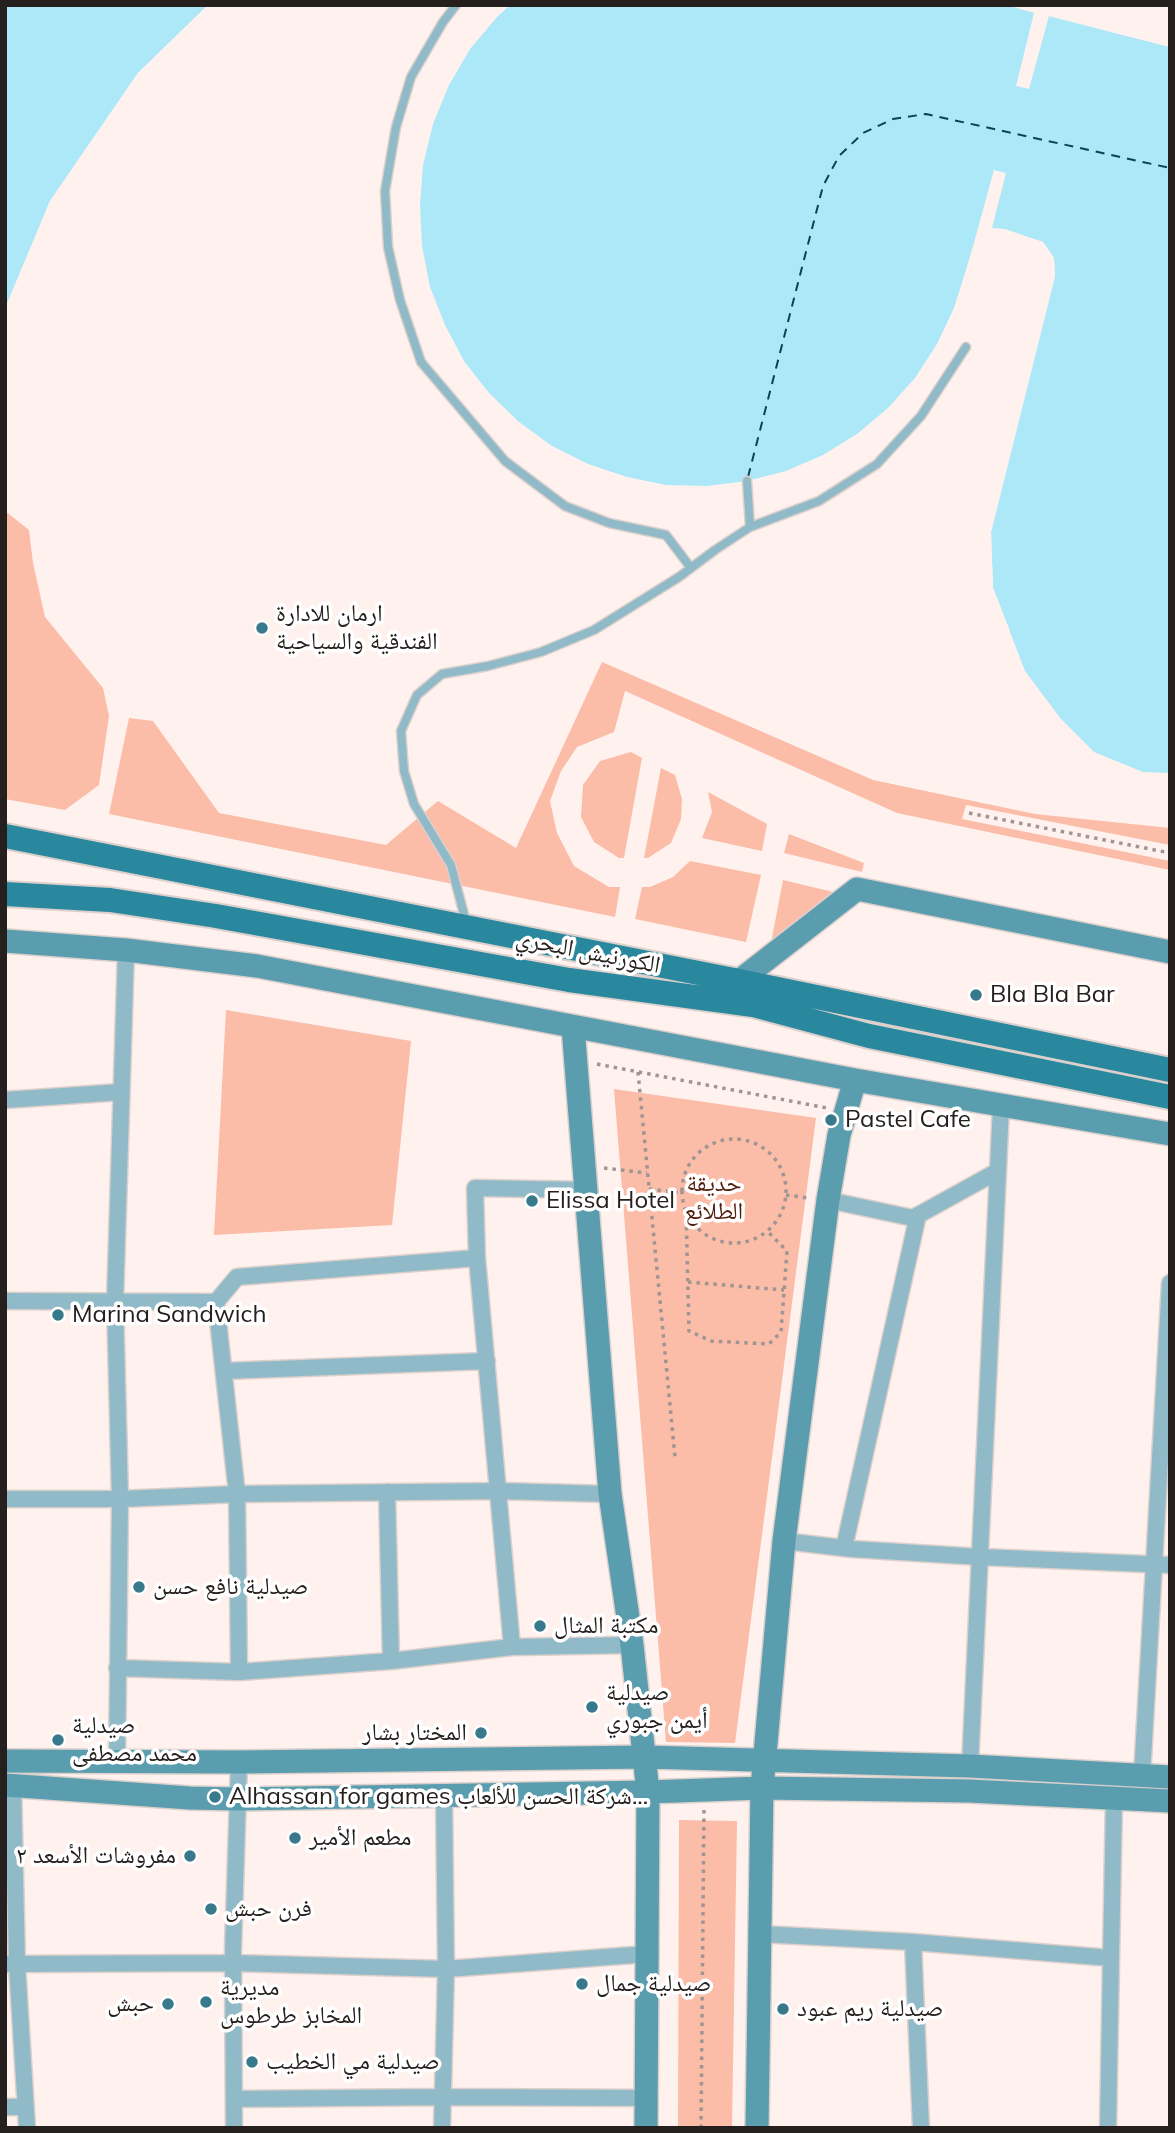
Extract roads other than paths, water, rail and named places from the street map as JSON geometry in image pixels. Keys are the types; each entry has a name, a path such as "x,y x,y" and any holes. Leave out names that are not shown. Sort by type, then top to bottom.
{"main road":[{"name":"الكورنيش البحري","path":"5,836 1170,1069"},
{"name":"الكورنيش البحري","path":"6,894 110,900 216,916 569,980 753,1005 869,1036 1170,1097"}],"street":[{"path":"739,981 858,889 1170,952"},
{"path":"5,941 126,950 257,966 855,1080 1170,1134"},
{"path":"117,1762 120,1499 115,1303 126,950"},
{"path":"573,1027 610,1494 646,1757 646,2128"},
{"path":"757,2128 762,1788 784,1541 828,1200 839,1135 855,1080"},
{"path":"5,1100 121,1092"},
{"path":"970,1766 1001,1106"},
{"path":"828,1200 913,1218 998,1171"},
{"path":"512,1647 477,1258 475,1188 586,1190"},
{"path":"844,1548 918,1215"},
{"path":"239,1672 237,1494 216,1302 237,1278 477,1258"},
{"path":"1142,1776 1161,1565 1170,1283"},
{"path":"5,1301 216,1302"},
{"path":"224,1371 487,1361"},
{"path":"5,1499 499,1491 610,1494"},
{"path":"387,1492 391,1661"},
{"path":"784,1541 844,1548 981,1557 1161,1565"},
{"path":"117,1668 239,1672 391,1661 512,1647 632,1645"},
{"path":"5,1761 239,1762 646,1757 970,1766 1170,1777"},
{"path":"234,2128 233,1963 239,1762"},
{"path":"27,2128 11,1964 9,1785 238,1799 762,1788 969,1791 1170,1801"},
{"path":"442,2128 446,1969 444,1795"},
{"path":"1108,2128 1114,1798"},
{"path":"760,1934 913,1942 1111,1958"},
{"path":"913,1942 922,2128"},
{"path":"11,1964 233,1963 446,1969 647,1954"},
{"path":"235,2099 646,2098"},
{"path":"5,2107 25,2107"}],"lane":[{"path":"456,5 411,77 396,127 385,191 388,247 400,300 421,362 505,461 565,506 609,523 666,535 691,568"},
{"path":"468,928 451,865 414,804 404,771 401,731 417,695 442,674 488,667 541,652 594,630 647,598 750,527 820,500 877,464 921,416 966,347"},
{"path":"747,481 750,527"}],"water":[{"path":"5,5 208,5 138,73 50,201 5,308"},
{"path":"510,5 1007,5 1170,47 1170,773 1143,772 1094,752 1061,719 1025,671 993,588 991,532 1055,276 1054,258 1043,242 992,228 977,235 954,308 937,344 915,378 888,408 857,434 823,455 786,471 747,481 707,486 666,485 627,477 588,464 552,446 519,422 489,393 464,361 445,325 430,287 422,246 420,205 423,165 433,124 449,85 470,49"}],"place":[{"name":"ارمان للادارة الفندقية والسياحية","path":"262,628"},
{"name":"Bla Bla Bar","path":"976,995"},
{"name":"Pastel Cafe","path":"831,1120"},
{"name":"Elissa Hotel","path":"532,1201"},
{"name":"Marina Sandwich","path":"58,1315"},
{"name":"صيدلية نافع حسن","path":"139,1587"},
{"name":"مكتبة المثال","path":"540,1626"},
{"name":"صيدلية أيمن جبوري","path":"592,1707"},
{"name":"المختار بشار","path":"481,1733"},
{"name":"صيدلية محمد مصطفى","path":"58,1740"},
{"name":"Alhassan for games شركة الحسن للألعاب...","path":"215,1797"},
{"name":"مطعم الأمير","path":"295,1838"},
{"name":"مفروشات الأسعد ٢","path":"190,1856"},
{"name":"فرن حبش","path":"211,1909"},
{"name":"صيدلية جمال","path":"582,1984"},
{"name":"مديرية المخابز طرطوس","path":"206,2002"},
{"name":"حبش","path":"168,2004"},
{"name":"صيدلية ريم عبود","path":"783,2009"},
{"name":"صيدلية مي الخطيب","path":"252,2062"}],"park label":[{"name":"حديقة الطلائع","path":"714,1198"}]}
